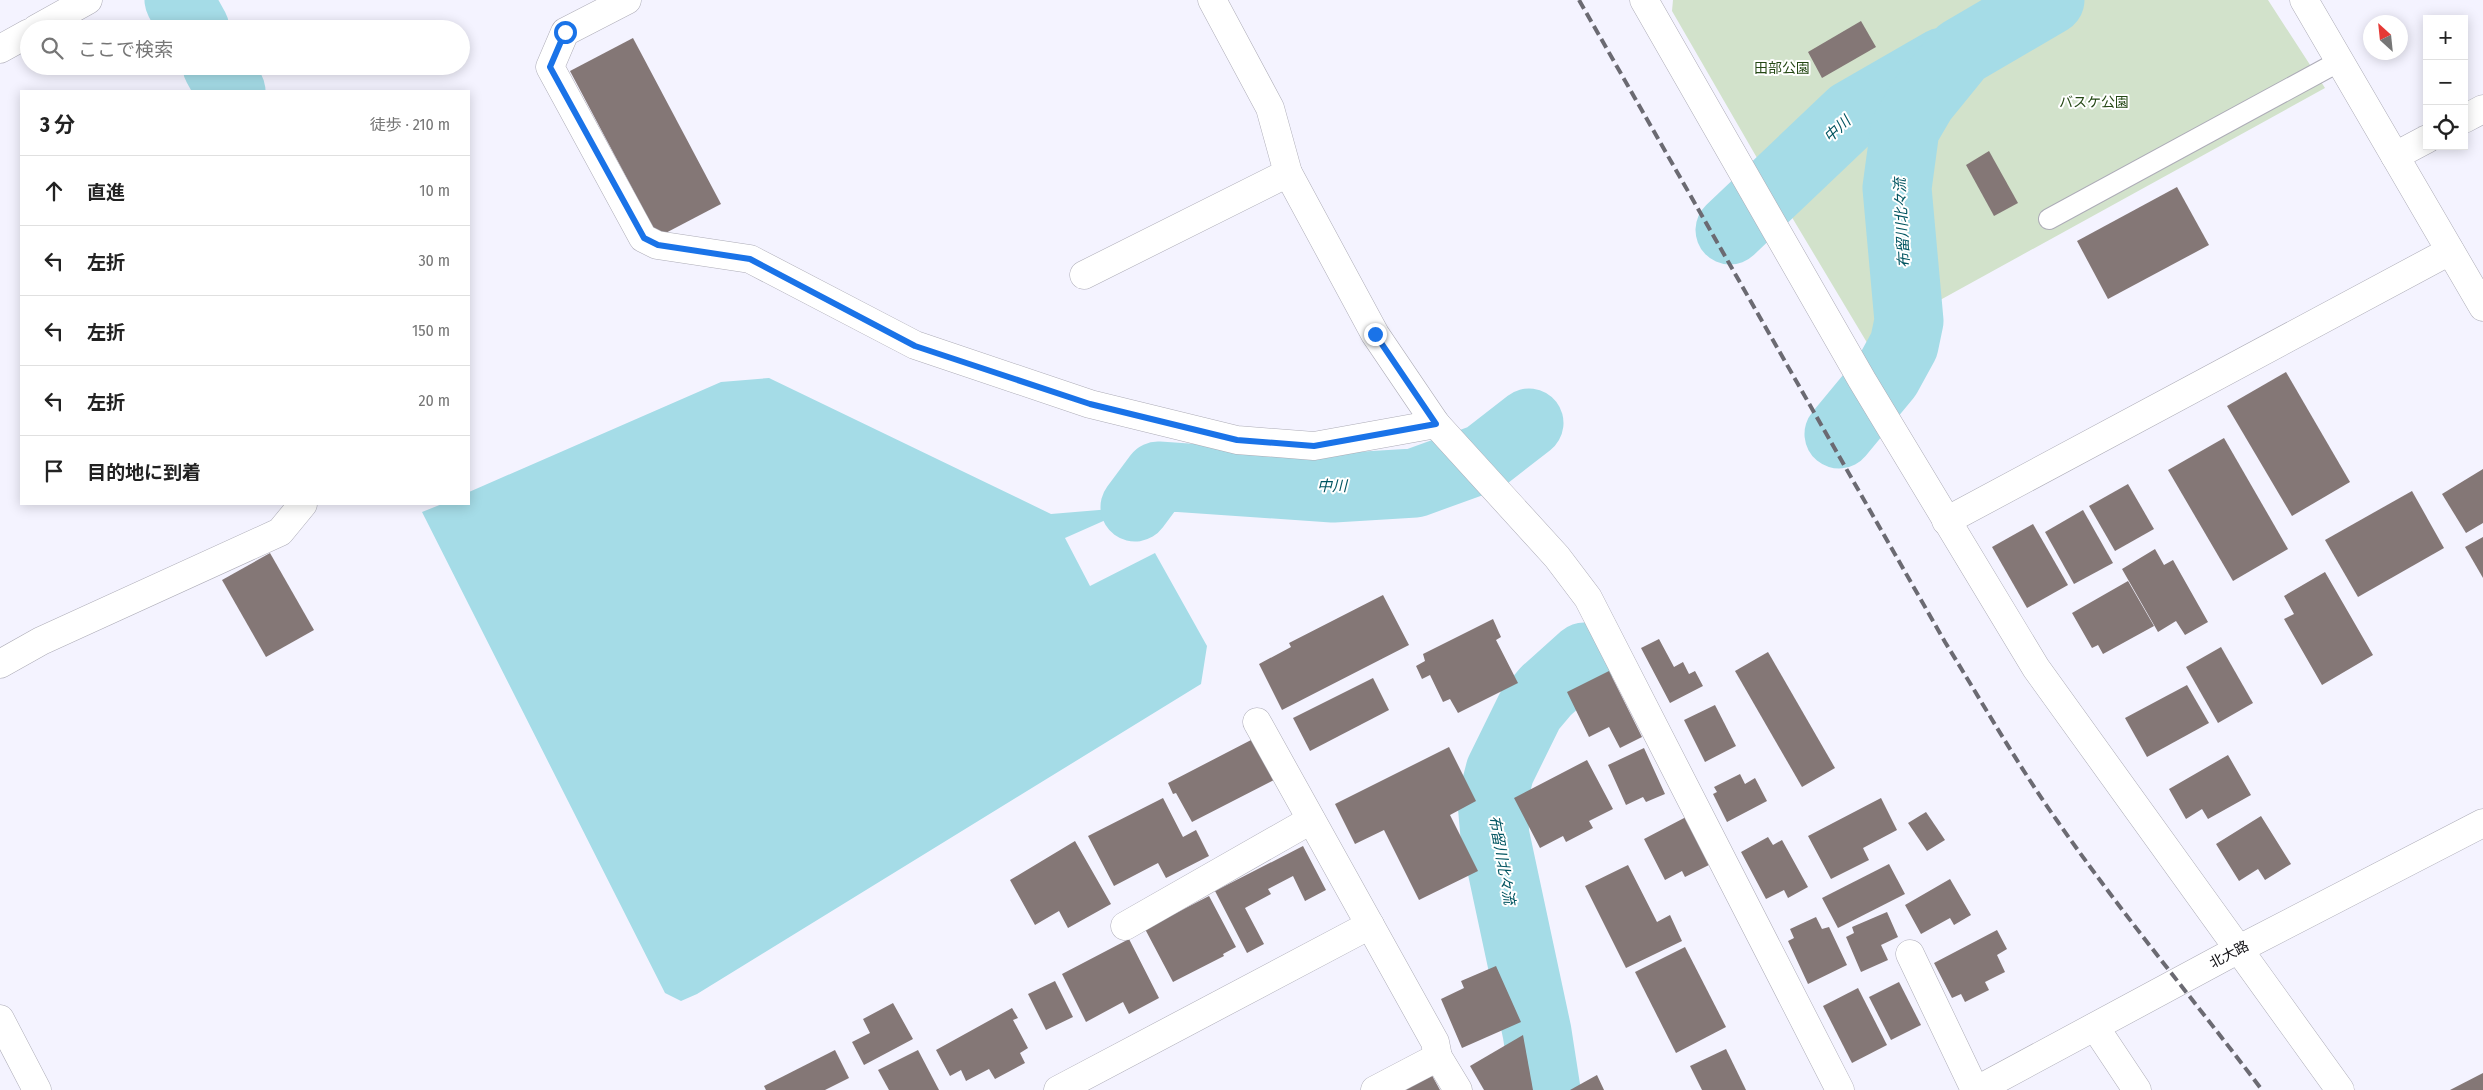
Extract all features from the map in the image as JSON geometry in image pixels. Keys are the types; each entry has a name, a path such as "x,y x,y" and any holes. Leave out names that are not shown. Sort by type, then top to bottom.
{"street":[{"path":"52,20 88,0"},
{"path":"627,0 565,32 550,67 644,238 658,245 750,259 915,346 1090,404 1237,440 1314,446 1436,424"},
{"path":"1212,0 1270,108 1288,173 1375,334 1436,424 1557,557 1588,598 1840,1090"},
{"path":"1644,0 1862,380 2036,668 2340,1090"},
{"path":"2304,0 2483,306"},
{"path":"0,49 20,38"},
{"path":"2468,117 2483,109"},
{"path":"2395,156 2423,141"},
{"path":"1084,275 1288,173"},
{"path":"1946,521 2450,251"},
{"path":"0,664 41,641 280,532 302,505"},
{"path":"1257,722 1435,1042 1438,1057 1458,1090"},
{"path":"1125,926 1311,820"},
{"name":"北大路","path":"1976,1090 2239,949 2483,823"},
{"path":"1058,1090 1370,925"},
{"path":"1910,954 1976,1090"},
{"path":"0,1018 37,1090"},
{"path":"2095,1027 2137,1090"},
{"path":"1375,1090 1438,1057"}],"lane":[{"path":"2049,219 2340,61"}],"green space":[{"name":"田部公園","path":"1673,0 2026,0 1829,115 1764,170 1672,11"},
{"name":"バスケ公園","path":"2072,0 2268,0 2325,88 1922,310 1881,366 1778,194 1848,131"}],"water":[{"path":"769,378 1051,514 1135,507 1065,538 1090,586 1155,553 1207,646 1201,684 697,994 681,1001 665,993 422,512 440,505 470,505 470,492 721,382"}],"building":[{"path":"1861,21 1876,47 1822,78 1808,52"},
{"path":"633,38 721,204 658,237 570,71"},
{"path":"1989,151 2018,203 1994,216 1966,165"},
{"path":"2177,187 2209,245 2108,299 2077,241"},
{"path":"2286,372 2350,482 2292,516 2227,406"},
{"path":"2224,438 2288,549 2233,581 2168,470"},
{"path":"2483,469 2483,523 2466,533 2442,494"},
{"path":"2128,484 2154,529 2115,551 2089,506"},
{"path":"2412,491 2444,548 2358,597 2325,540"},
{"path":"2083,510 2113,563 2074,584 2045,532"},
{"path":"2033,524 2068,585 2027,608 1992,547"},
{"path":"2483,537 2483,578 2465,547"},
{"path":"2155,549 2164,565 2173,560 2208,622 2185,635 2176,621 2158,632 2122,569"},
{"path":"270,553 314,630 266,657 222,580"},
{"path":"2325,572 2373,655 2322,685 2284,619 2294,614 2284,596"},
{"path":"2128,581 2154,626 2103,654 2098,645 2092,648 2072,613"},
{"path":"1383,595 1409,645 1282,710 1259,664 1291,647 1289,643"},
{"path":"1493,619 1501,637 1496,640 1518,683 1458,713 1450,699 1443,702 1430,675 1422,679 1416,666 1425,661 1423,654"},
{"path":"1659,639 1674,667 1683,662 1689,674 1695,671 1703,686 1670,703 1641,648"},
{"path":"2221,647 2253,703 2218,723 2186,667"},
{"path":"1768,652 1835,768 1802,787 1735,671"},
{"path":"1609,671 1642,737 1620,748 1609,727 1589,737 1567,692"},
{"path":"1373,678 1389,710 1310,751 1293,718"},
{"path":"2187,685 2209,723 2147,757 2125,718"},
{"path":"1715,705 1736,746 1705,762 1684,720"},
{"path":"1253,739 1274,780 1192,822 1176,793 1173,794 1168,783"},
{"path":"1449,747 1476,801 1450,815 1478,871 1419,900 1384,830 1355,844 1335,804"},
{"path":"1644,748 1665,794 1646,802 1643,797 1626,805 1608,765"},
{"path":"2228,755 2251,795 2208,819 2202,809 2186,819 2169,789"},
{"path":"1587,760 1613,809 1589,821 1593,828 1566,842 1563,836 1540,848 1514,798"},
{"path":"1740,774 1745,784 1755,778 1767,801 1727,822 1713,794 1717,792 1714,787"},
{"path":"1163,798 1183,837 1196,830 1209,856 1166,878 1158,863 1114,886 1088,836"},
{"path":"1881,798 1897,830 1863,848 1869,860 1831,879 1808,836"},
{"path":"1926,812 1945,840 1927,851 1908,823"},
{"path":"2261,816 2291,864 2265,880 2258,869 2239,881 2216,844"},
{"path":"1686,817 1711,864 1685,877 1682,871 1665,880 1644,839"},
{"path":"1768,837 1773,845 1782,840 1808,887 1788,898 1784,890 1766,899 1741,852"},
{"path":"1075,841 1111,904 1068,928 1059,911 1035,925 1010,880"},
{"path":"1303,846 1326,890 1305,901 1293,876 1268,889 1271,894 1245,908 1264,944 1247,953 1215,891"},
{"path":"1889,864 1905,894 1838,928 1822,898"},
{"path":"1628,865 1657,922 1670,915 1682,941 1626,968 1585,886"},
{"path":"1950,879 1971,915 1954,925 1950,918 1921,934 1905,905"},
{"path":"1209,896 1236,947 1223,954 1224,956 1173,982 1145,929"},
{"path":"1887,912 1898,937 1881,945 1888,960 1861,972 1846,937 1854,933 1852,927"},
{"path":"1816,917 1822,929 1829,927 1847,965 1808,984 1788,941 1794,938 1790,929"},
{"path":"1997,930 2007,949 1997,955 2005,972 1985,982 1989,990 1965,1002 1961,994 1952,998 1934,963"},
{"path":"1129,939 1159,998 1129,1014 1123,1002 1086,1022 1062,974"},
{"path":"1685,947 1726,1027 1676,1053 1635,972"},
{"path":"1496,966 1521,1022 1462,1048 1441,999 1464,988 1461,981"},
{"path":"1055,981 1073,1017 1046,1030 1028,994"},
{"path":"1899,982 1921,1025 1891,1040 1869,997"},
{"path":"1858,988 1887,1045 1852,1063 1823,1006"},
{"path":"893,1003 913,1039 864,1065 852,1042 870,1033 863,1019"},
{"path":"1012,1008 1018,1018 1013,1020 1028,1048 1020,1053 1025,1063 995,1079 989,1069 966,1081 961,1070 950,1076 936,1050"},
{"path":"1523,1035 1533,1090 1484,1090 1470,1066"},
{"path":"1726,1049 1746,1090 1702,1090 1690,1066"},
{"path":"835,1050 849,1078 825,1090 766,1090 764,1086"},
{"path":"918,1050 939,1090 889,1090 878,1070"},
{"path":"1429,1070 1440,1090 1391,1090"},
{"path":"2483,1073 2483,1090 2450,1090"},
{"path":"1597,1075 1604,1090 1570,1090"}],"waterway":[{"name":"中川","path":"179,0 190,20"},
{"name":"布留川北々流","path":"1839,434 1887,376 1904,345 1909,321 1897,188 1905,129 1922,100 1961,52 2050,0"},
{"name":"中川","path":"1730,230 1851,115 1943,62"},
{"name":"中川","path":"222,75 230,90"},
{"name":"中川","path":"1135,507 1158,476 1333,488 1415,483 1484,458 1529,423"},
{"name":"布留川北々流","path":"1546,1090 1537,1032 1495,836 1492,802 1500,771 1530,710 1546,691 1584,657"}],"railway":[{"path":"1579,0 1945,642 2014,755 2058,822 2107,890 2262,1090"}],"route":[{"path":"565,32 550,67 644,238 658,245 750,259 915,346 1090,404 1237,440 1314,446 1436,424 1375,334"}]}
